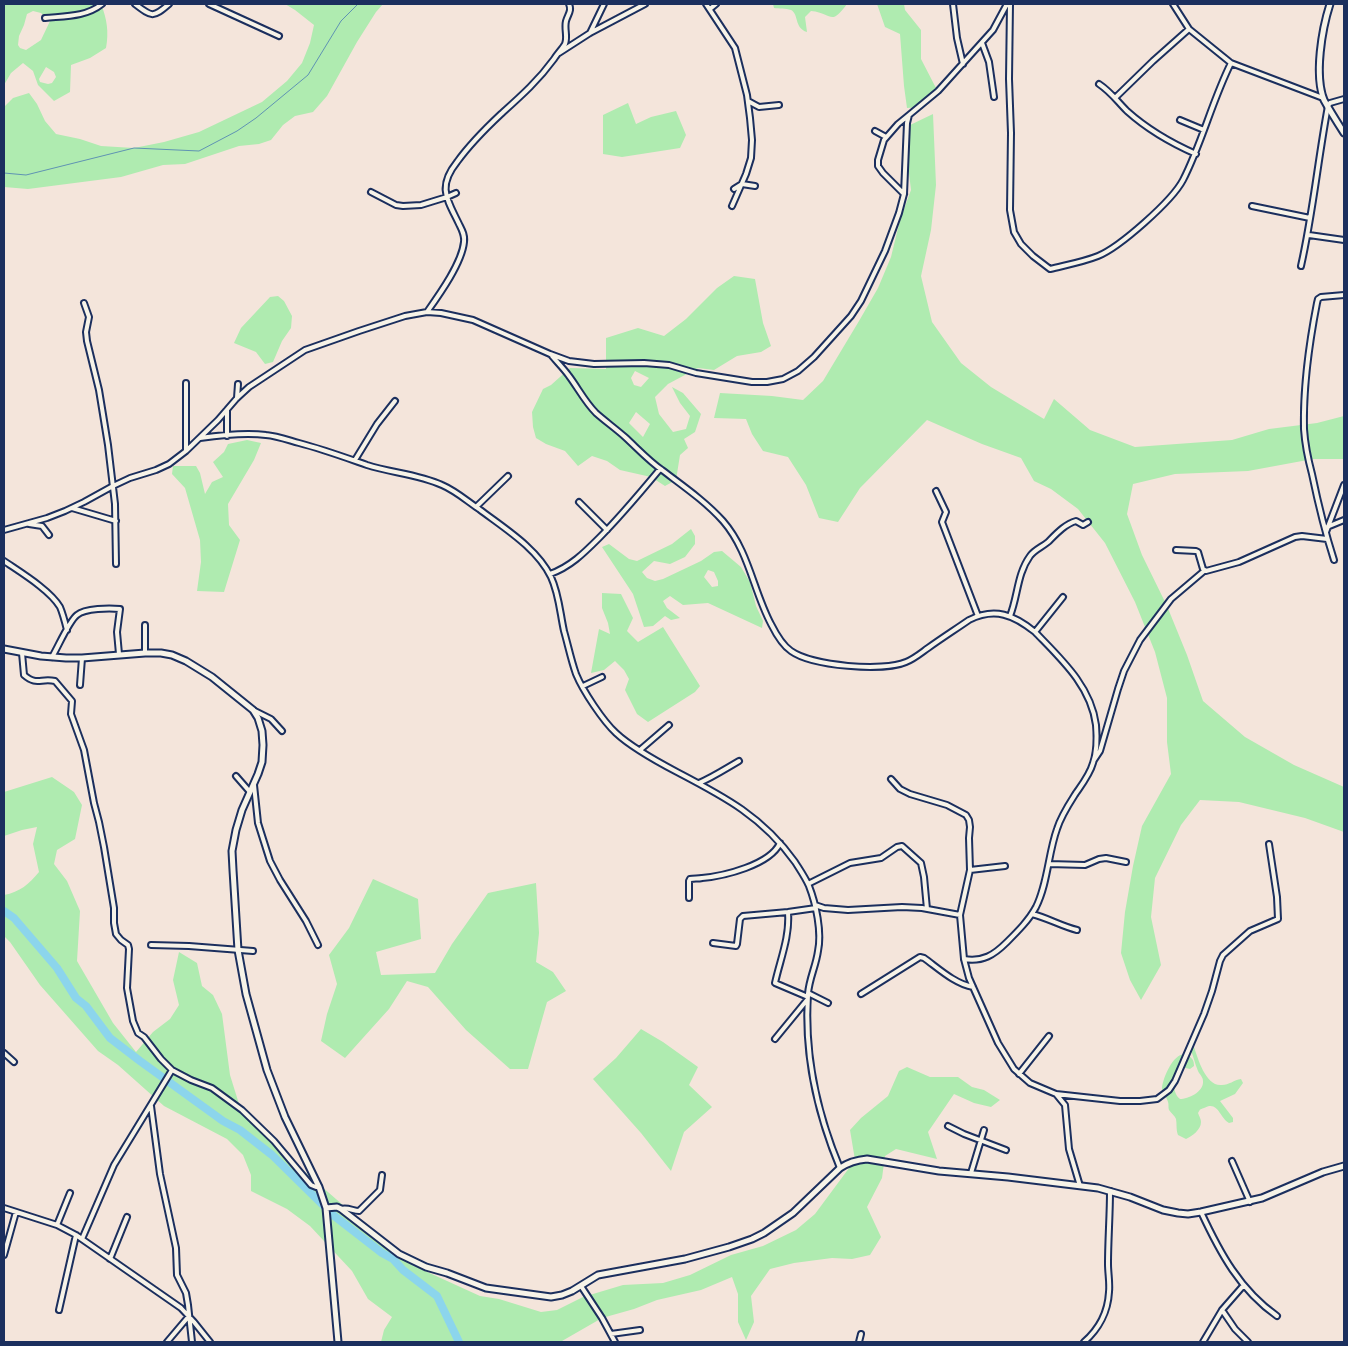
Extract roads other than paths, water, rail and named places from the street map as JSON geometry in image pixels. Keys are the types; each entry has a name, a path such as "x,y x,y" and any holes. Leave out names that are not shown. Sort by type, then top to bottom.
{"street":[{"path":"45,18 83,14 94,10 102,4"},
{"path":"135,4 147,13 157,14 169,4"},
{"path":"208,4 279,36"},
{"path":"427,312 450,277 465,241 464,233 447,198 445,183 456,163 478,135 541,76 558,54 565,43 565,26 571,9 569,4"},
{"path":"590,33 604,4"},
{"path":"558,54 590,33 645,4"},
{"path":"706,4 735,48 748,101 752,140 751,158 732,206"},
{"path":"710,9 716,4"},
{"path":"952,4 963,64"},
{"path":"904,194 878,166 884,140 909,115 938,91 963,64 982,43 1009,4"},
{"path":"1009,4 1010,210 1014,232 1021,244 1046,267 1050,268 1081,262 1100,255 1121,242 1171,198 1177,191 1196,154 1210,110 1231,63"},
{"path":"1173,4 1189,30 1231,63 1324,98"},
{"path":"1330,4 1321,46 1320,81 1324,98 1344,133"},
{"path":"1115,98 1153,61 1189,30"},
{"path":"982,43 989,62 994,97"},
{"path":"1099,84 1108,89 1127,110 1149,128 1196,154"},
{"path":"1301,266 1308,234 1328,106 1330,103 1344,100"},
{"path":"748,101 759,107 779,106"},
{"path":"4,530 47,518 72,508 130,478 169,464 186,451 255,382 305,350 405,316 427,312 473,320 569,361 589,364 644,363 669,365 696,373 752,382 783,379 798,371 814,357 852,316 862,301 885,251 904,194 909,115"},
{"path":"1180,120 1204,130"},
{"path":"875,131 886,138"},
{"path":"734,189 742,184 756,186"},
{"path":"371,192 403,206 421,205 447,198 456,193"},
{"path":"1252,206 1310,218"},
{"path":"1308,234 1344,240"},
{"path":"1327,529 1318,506 1306,444 1305,382 1318,299 1321,297 1344,295"},
{"path":"84,303 89,317 86,332 87,341 103,411 113,486 116,521 116,564"},
{"path":"550,354 569,375 578,390 597,413 660,469 695,494 724,522 740,547 771,623 785,646 793,652 803,657 844,666 865,668 895,666 915,657 969,620 978,616 998,614 1010,616 1018,619 1035,632 1074,674 1089,699 1094,711 1096,727 1094,760"},
{"path":"186,383 186,451"},
{"path":"237,398 238,384"},
{"path":"354,460 377,424 395,401"},
{"path":"226,436 227,410"},
{"path":"199,438 255,434 270,435 379,468 441,484 466,499 520,540 540,561 550,574 557,592 574,668 601,715 616,733 648,756 751,815 780,843 808,884 816,906 819,946 808,996 808,1032 813,1084 830,1144 840,1168"},
{"path":"550,574 565,568 583,554 624,512 660,469"},
{"path":"476,507 508,476"},
{"path":"1334,560 1327,539 1327,529 1344,485"},
{"path":"936,491 946,512 942,522 978,616"},
{"path":"579,502 607,530"},
{"path":"72,508 100,518 116,521"},
{"path":"1327,529 1344,520"},
{"path":"1010,616 1016,600 1020,574 1030,555 1042,548 1067,525 1076,521 1083,525 1088,522"},
{"path":"27,524 42,526 49,535"},
{"path":"964,959 970,960 987,957 995,953 1021,928 1032,914 1037,905 1049,864 1052,846 1064,812 1089,773 1100,751 1124,671 1140,640 1170,599 1204,571 1239,562 1296,537 1327,539"},
{"path":"1176,550 1198,552 1204,571"},
{"path":"4,561 54,599 60,606 67,630"},
{"path":"1035,632 1063,597"},
{"path":"52,657 73,619 79,614 113,608 120,610 117,632 119,654"},
{"path":"145,625 145,653"},
{"path":"4,649 52,657 82,658 145,653 172,655 212,677 253,710 271,718 282,731"},
{"path":"22,653 24,675 35,682 54,681 72,701 71,714 84,750 104,847 114,908 116,934 120,940 128,945 129,949 126,980 129,1004 138,1033 172,1070 190,1080 212,1088 242,1110 274,1141 311,1185 319,1186"},
{"path":"80,685 82,658"},
{"path":"583,686 602,677"},
{"path":"253,710 262,731 262,762 242,810 232,851 238,950 246,994 267,1070 285,1117 319,1186 326,1208 338,1342"},
{"path":"640,750 669,725"},
{"path":"699,784 739,761"},
{"path":"236,776 250,792"},
{"path":"891,779 900,789 910,794 948,805 966,815 969,820 970,870 960,915 966,966 973,987 998,1043 1010,1064 1030,1083 1056,1094 1140,1101 1157,1099 1169,1090 1176,1081 1204,1014 1222,955 1250,931 1278,918 1277,896 1269,844"},
{"path":"254,784 258,823 270,861 318,945"},
{"path":"689,898 688,886 690,879 716,876 741,870 769,856 778,848 780,843"},
{"path":"808,884 850,863 880,858 897,847 902,846 921,863 927,909"},
{"path":"1049,864 1085,865 1106,858 1126,862"},
{"path":"970,870 1005,866"},
{"path":"713,943 736,946 740,919 743,916 788,912 816,906 848,910 902,907 960,915"},
{"path":"788,912 787,932 775,983 828,1003"},
{"path":"1032,914 1045,917 1064,927 1077,930"},
{"path":"151,945 253,951"},
{"path":"861,994 920,958 924,958 954,979 973,987"},
{"path":"966,966 970,960"},
{"path":"775,1039 808,996"},
{"path":"1019,1074 1049,1036"},
{"path":"4,1053 14,1062"},
{"path":"82,1239 114,1166 172,1070"},
{"path":"1056,1094 1065,1104 1069,1150 1080,1186"},
{"path":"151,1106 160,1174 176,1248 177,1275 186,1293 192,1342"},
{"path":"948,1126 1006,1150"},
{"path":"971,1173 984,1130"},
{"path":"341,1208 388,1246 409,1259 486,1288 551,1297 562,1296 598,1275 685,1259 729,1247 758,1236 793,1213 840,1168 856,1160 867,1159 939,1171 1080,1186 1110,1191 1170,1212 1188,1214 1250,1202 1324,1172 1344,1166"},
{"path":"1232,1161 1250,1202"},
{"path":"326,1208 347,1207 359,1211 380,1190 382,1175"},
{"path":"1084,1342 1094,1333 1101,1322 1110,1290 1108,1265 1110,1191"},
{"path":"57,1225 70,1193"},
{"path":"4,1208 57,1225 76,1235 175,1304 189,1316 210,1342"},
{"path":"4,1256 16,1212"},
{"path":"1201,1212 1221,1251 1243,1286 1277,1316"},
{"path":"110,1259 127,1217"},
{"path":"59,1310 76,1235"},
{"path":"582,1286 615,1342"},
{"path":"1203,1342 1222,1310 1243,1286"},
{"path":"1222,1310 1235,1329 1248,1342"},
{"path":"167,1342 189,1316"},
{"path":"611,1334 640,1330"},
{"path":"859,1342 861,1334"}],"waterway":[{"path":"4,173 26,175 134,148 199,151 237,131 256,118 308,75 341,21 358,4"},
{"path":"4,911 14,918 57,968 76,998 86,1006 110,1038 223,1121 240,1130 272,1155 333,1215 382,1253 393,1259 403,1270 437,1296 459,1342"}]}
